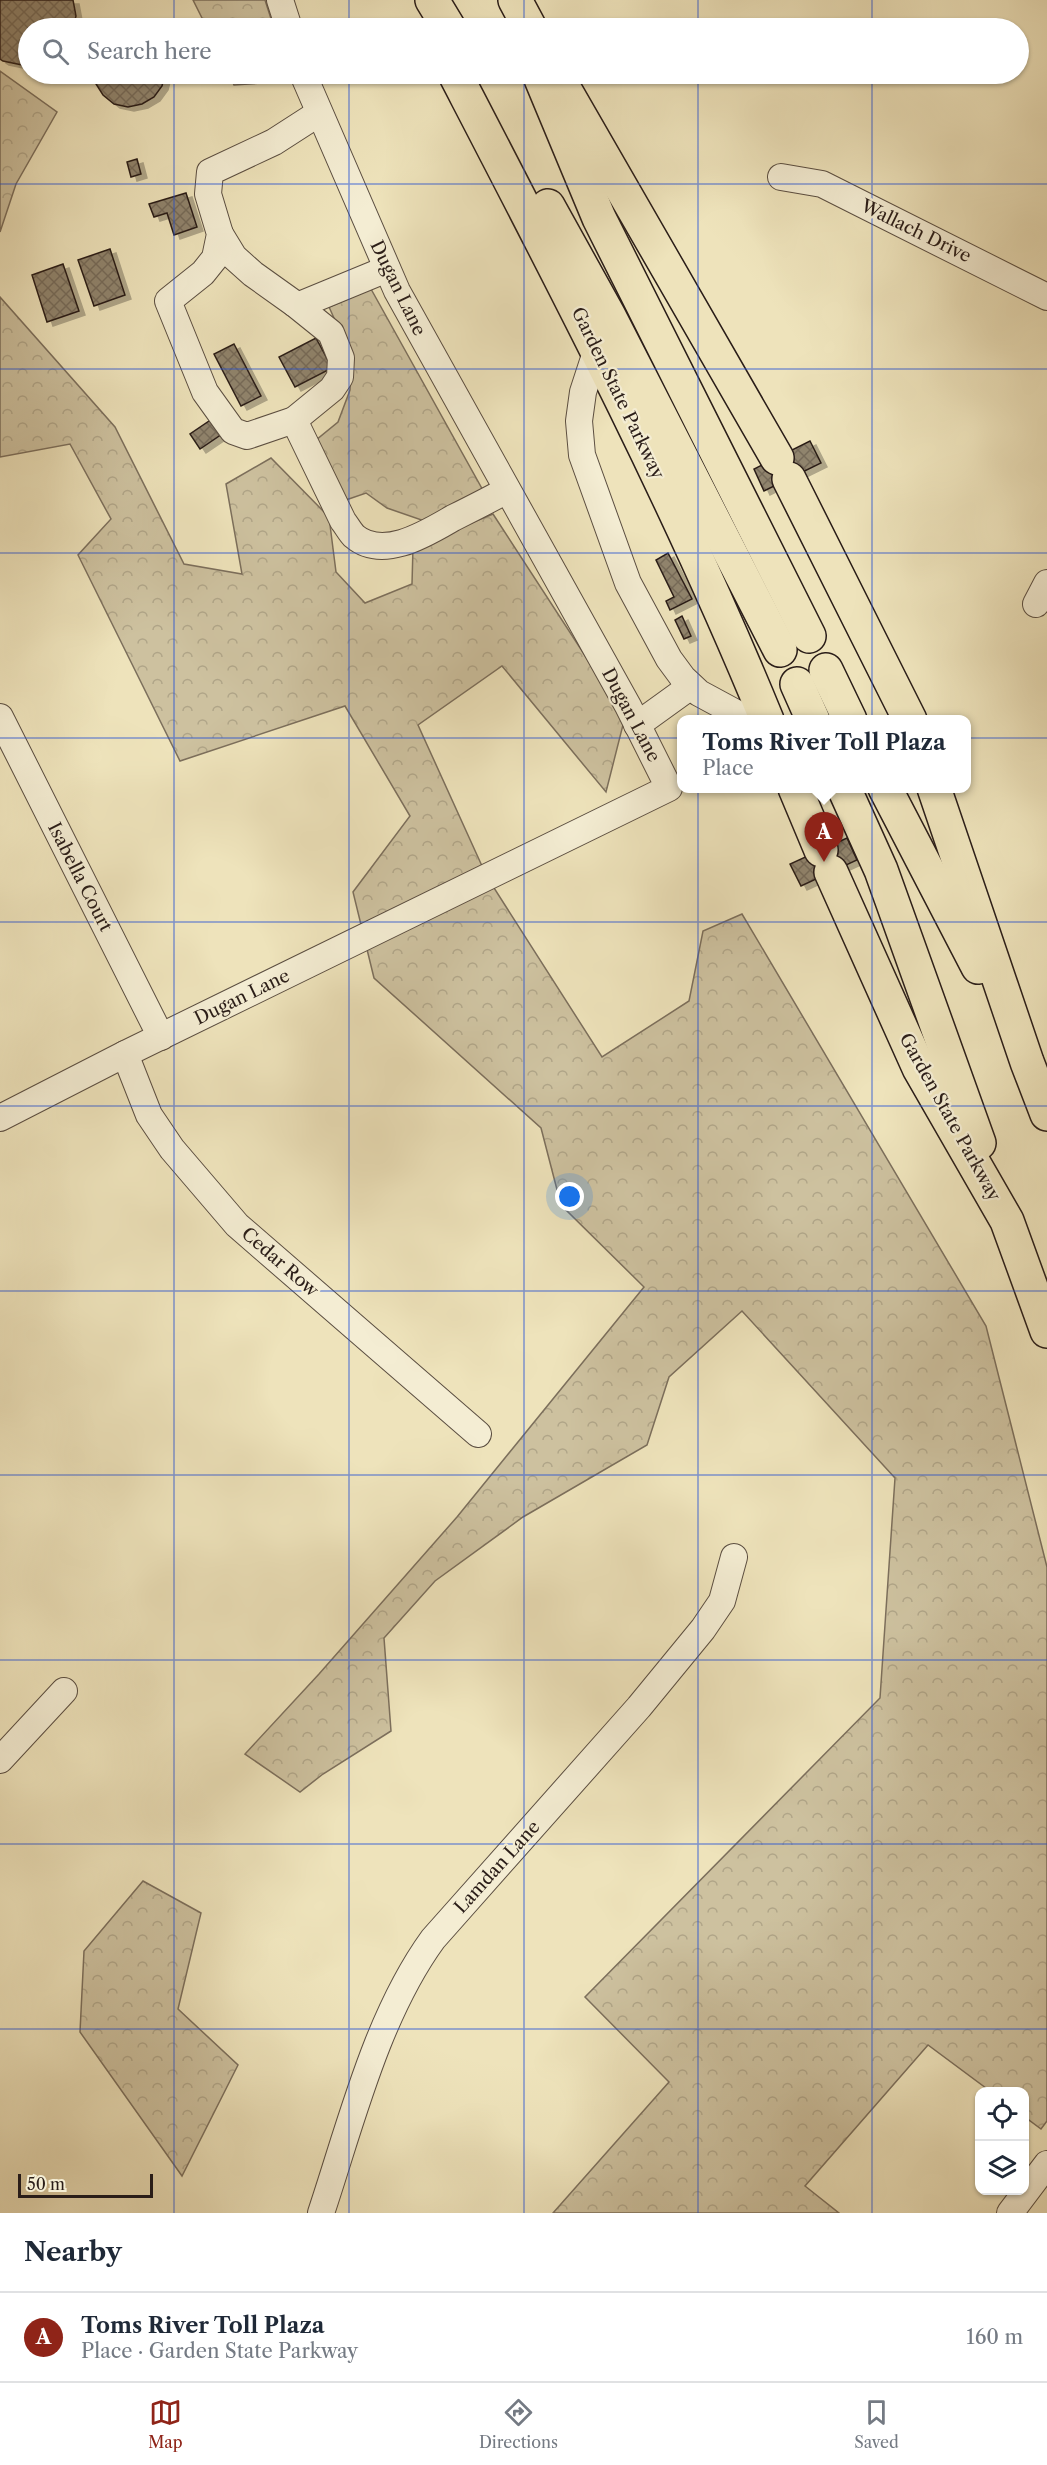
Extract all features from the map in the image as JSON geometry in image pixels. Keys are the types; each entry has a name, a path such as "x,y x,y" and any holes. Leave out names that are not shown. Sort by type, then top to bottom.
{"highway":[{"path":"417,0 427,18"},
{"path":"432,0 443,18"},
{"path":"509,0 517,18"},
{"path":"515,0 525,18"},
{"name":"Garden State Parkway","path":"460,84 597,349 686,532 765,715"},
{"path":"480,84 795,643 599,218 543,84"},
{"path":"561,84 783,468 907,715"},
{"path":"826,670 848,715"},
{"path":"797,684 811,715"},
{"name":"Garden State Parkway","path":"797,793 919,1068 1007,1221 1047,1331"},
{"path":"846,793 881,870 1007,1221"},
{"path":"887,793 1027,1062"},
{"path":"935,793 1027,1062 1047,1114"}],"street":[{"path":"280,0 286,18"},
{"name":"Dugan Lane","path":"0,1118 125,1054 669,788 637,724 397,291 307,84"},
{"path":"220,234 215,258 203,273 168,301 205,392 233,431 247,436 294,420 332,389 340,377 341,358 332,333 234,257 220,234 208,194 210,172 274,142 319,113"},
{"name":"Wallach Drive","path":"781,177 822,184 1047,297"},
{"path":"295,304 302,304 387,269"},
{"path":"597,349 584,392 579,421 582,455 628,583 669,659 699,693 740,715"},
{"path":"294,420 343,521 353,536 364,542 387,546 402,544 507,490"},
{"path":"637,724 692,686"},
{"name":"Isabella Court","path":"0,717 161,1037"},
{"name":"Cedar Row","path":"125,1054 155,1123 172,1149 237,1225 478,1434"},
{"name":"Lamdan Lane","path":"321,2213 378,2043 412,1968 433,1939 639,1707 703,1629 722,1601 734,1557"},
{"path":"0,1760 64,1691"},
{"path":"1010,2213 1047,2164"}],"green space":[{"path":"193,0 265,0 271,18 202,18"},
{"path":"0,71 57,112 16,184 0,232"},
{"path":"371,289 485,494 433,524 387,508 366,493 340,502 310,445 338,422 350,390 352,358 329,307"},
{"path":"0,297 115,427 184,564 242,574 226,484 271,458 329,517 336,572 365,603 412,584 413,547 493,514 625,717 606,792 502,666 418,725 487,877 602,1057 689,1001 703,931 742,914 986,1326 1047,1567 1047,2121 1041,2129 1029,2120 1029,2087 985,2087 928,2045 805,2186 839,2213 553,2213 669,2082 585,1997 880,1698 895,1478 742,1311 669,1377 647,1445 523,1517 435,1581 384,1638 391,1731 323,1774 300,1792 245,1754 319,1674 457,1517 644,1287 561,1205 541,1128 374,978 353,892 410,816 345,706 180,761 78,555 111,519 70,444 0,457"},
{"path":"143,1881 201,1913 178,2009 238,2065 182,2176 80,2032 84,1951"}],"building":[{"path":"0,0 73,0 76,18 18,18 18,64 0,59"},
{"path":"96,84 162,84 154,97 142,104 128,107 114,104 103,95"},
{"path":"137,159 141,174 131,177 127,162"},
{"path":"186,193 197,227 174,235 167,213 154,217 149,204"},
{"path":"110,249 125,295 94,306 78,260"},
{"path":"63,264 79,311 47,322 32,275"},
{"path":"316,338 332,368 295,387 279,357"},
{"path":"234,344 261,396 241,406 214,354"},
{"path":"212,419 222,434 200,449 190,434"},
{"path":"810,441 821,463 764,491 754,469"},
{"path":"668,553 692,599 670,610 666,601 674,597 656,560"},
{"path":"682,616 691,636 684,639 675,620"},
{"path":"847,838 857,860 801,886 790,864"}],"place":[{"name":"Toms River Toll Plaza","path":"824,862"}]}
